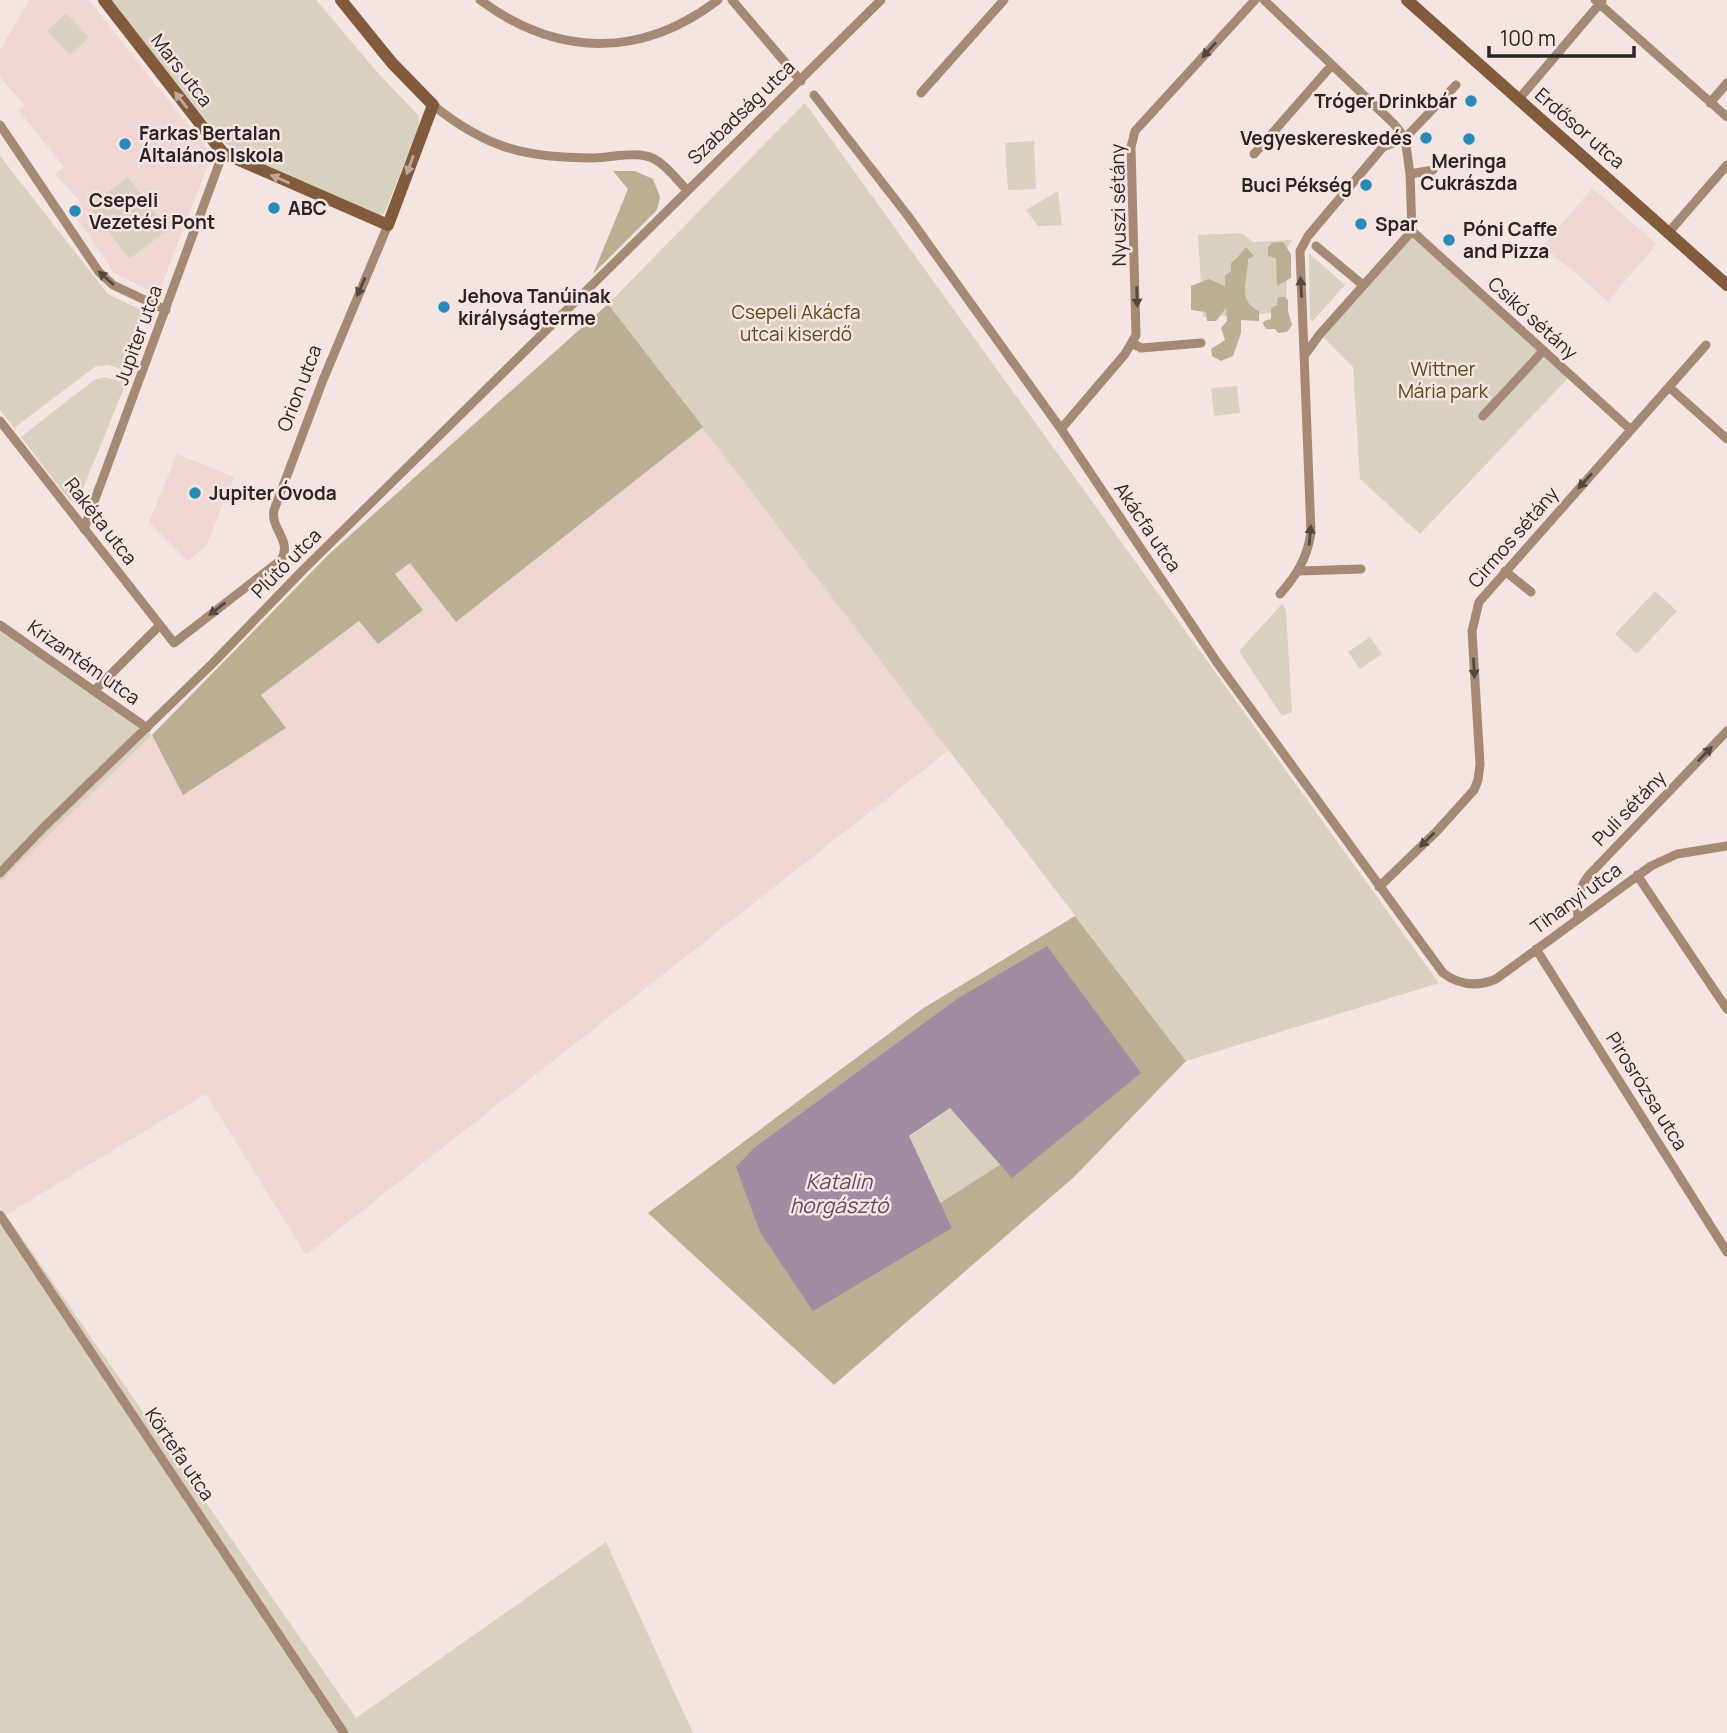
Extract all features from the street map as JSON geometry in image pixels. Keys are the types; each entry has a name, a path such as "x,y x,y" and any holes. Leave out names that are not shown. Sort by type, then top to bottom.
{"street":[{"name":"Mars utca","path":"104,0 223,153 388,225"},
{"name":"Szabadság utca","path":"341,0 392,63 432,106 485,140 537,156 580,159 648,156 659,162 687,190 881,0"},
{"path":"480,0 514,23 534,31 557,38 598,43 618,43 667,32 718,0"},
{"path":"732,0 801,81"},
{"path":"920,93 1004,0"},
{"name":"Nyuszi sétány","path":"1132,343 1138,324 1131,147 1133,138 1139,126 1255,0"},
{"path":"1264,0 1394,124 1405,138 1410,174 1412,231 1320,334 1304,356"},
{"name":"Erdősor utca","path":"1407,0 1727,285"},
{"path":"1518,100 1599,1 1727,117"},
{"path":"1254,154 1332,65"},
{"path":"1710,103 1727,83"},
{"path":"1280,594 1299,571 1309,548 1311,533 1299,262 1303,244 1383,147 1405,138 1456,85"},
{"name":"Akácfa utca","path":"814,95 908,216 1061,429 1216,661 1379,887 1443,973 1451,979"},
{"name":"Orion utca","path":"174,643 281,559 285,553 283,539 272,518 274,510 323,380 388,225 432,106"},
{"path":"0,125 99,272 113,285 166,310"},
{"name":"Jupiter utca","path":"85,529 223,153"},
{"path":"1669,232 1727,165"},
{"path":"1410,174 1433,170"},
{"name":"Plútó utca","path":"0,873 687,190"},
{"name":"Csikó sétány","path":"1412,231 1631,430"},
{"path":"1316,246 1363,285"},
{"path":"1061,429 1132,343 1141,348 1201,343"},
{"name":"Cirmos sétány","path":"1379,887 1437,831 1474,790 1478,780 1480,764 1472,631 1479,602 1706,345"},
{"path":"1483,416 1543,351"},
{"path":"1669,387 1727,439"},
{"name":"Rakéta utca","path":"0,421 174,643"},
{"path":"1299,571 1362,569"},
{"path":"1505,571 1531,592"},
{"name":"Krizantém utca","path":"0,625 148,728"},
{"path":"94,691 160,625"},
{"name":"Puli sétány","path":"1578,919 1581,884 1727,731"},
{"name":"Tihanyi utca","path":"1451,979 1464,983 1487,983 1496,979 1637,875 1677,854 1727,846"},
{"path":"1637,875 1727,1009"},
{"name":"Pirosrózsa utca","path":"1536,949 1727,1252"},
{"name":"Körtefa utca","path":"0,1215 344,1733"}],"shaded area":[{"name":"Farkas Bertalan Általános Iskola","path":"29,0 89,0 212,155 158,295 114,273 71,209 80,202 55,174 64,167 19,111 25,106 0,77 0,50"},
{"path":"613,171 635,171 653,179 660,197 657,210 593,274 628,189"},
{"path":"1592,188 1657,244 1608,301 1543,246"},
{"path":"1283,242 1291,254 1291,278 1277,286 1276,258 1268,256 1268,247 1272,243"},
{"path":"1246,247 1254,256 1248,259 1245,296 1252,307 1259,311 1259,321 1241,320 1241,333 1233,356 1221,361 1212,356 1211,349 1225,340 1221,328 1227,321 1226,308 1216,321 1207,321 1206,312 1191,310 1191,286 1209,279 1225,286 1225,276 1231,271 1231,263"},
{"path":"1278,297 1288,300 1292,325 1287,332 1278,333 1275,329 1266,329 1263,324 1271,319 1271,308 1277,305"},
{"path":"608,304 703,427 456,622 410,563 395,574 423,610 378,644 359,621 261,695 286,728 183,795 152,735 328,555"},
{"path":"703,427 949,750 306,1255 206,1094 6,1215 0,1206 0,882 152,735 183,794 286,728 261,695 360,621 422,610 395,574 411,562 456,621"},
{"name":"Jupiter Óvoda","path":"177,454 234,477 206,546 188,561 149,522"},
{"path":"1075,916 1186,1061 1074,1177 834,1385 648,1213 922,1009","holes":["955,1000 1012,1177 1001,1164 940,1203 952,1228 755,1147"]}],"green space":[{"path":"111,0 316,0 418,115 419,126 384,214 378,215 243,157 222,140"},
{"path":"66,13 89,37 70,55 47,31"},
{"name":"Csepeli Akácfa utcai kiserdő","path":"805,103 1439,983 1186,1061 608,304"},
{"path":"1034,141 1036,189 1008,190 1005,143"},
{"path":"0,156 108,294 143,311 121,369 108,365 96,366 14,428 0,410"},
{"path":"128,177 168,230 129,259 89,206"},
{"path":"1058,191 1062,225 1038,226 1026,210"},
{"name":"Wittner Mária park","path":"1412,231 1570,376 1420,534 1360,479 1353,367 1320,334"},
{"path":"1242,233 1253,242 1292,240 1286,250 1287,312 1203,317 1198,235"},
{"path":"1309,253 1345,285 1312,322 1310,317"},
{"path":"105,377 126,383 79,498 70,501 21,437 94,380"},
{"path":"1237,386 1240,413 1214,416 1211,388"},
{"path":"1655,591 1677,611 1637,654 1615,634"},
{"path":"1282,604 1286,610 1292,712 1282,716 1239,651"},
{"path":"0,625 152,735 0,882"},
{"path":"1370,637 1382,654 1360,669 1348,652"},
{"path":"950,1108 1001,1164 940,1203 909,1137"},
{"path":"6,1215 356,1718 606,1542 693,1733 0,1733 0,1219"}],"water":[{"name":"Katalin horgásztó","path":"1047,946 1141,1073 1012,1178 950,1108 909,1136 952,1228 813,1311 760,1232 736,1167 755,1147 955,1000"}],"place":[{"name":"Tróger Drinkbár","path":"1471,101"},
{"name":"Vegyeskereskedés","path":"1426,138"},
{"name":"Meringa Cukrászda","path":"1469,139"},
{"name":"Farkas Bertalan Általános Iskola","path":"125,144"},
{"name":"Buci Pékség","path":"1366,185"},
{"name":"ABC","path":"274,208"},
{"name":"Csepeli Vezetési Pont","path":"75,211"},
{"name":"Spar","path":"1361,224"},
{"name":"Póni Caffe and Pizza","path":"1449,240"},
{"name":"Jehova Tanúinak királyságterme","path":"444,307"},
{"name":"Jupiter Óvoda","path":"195,493"}]}
